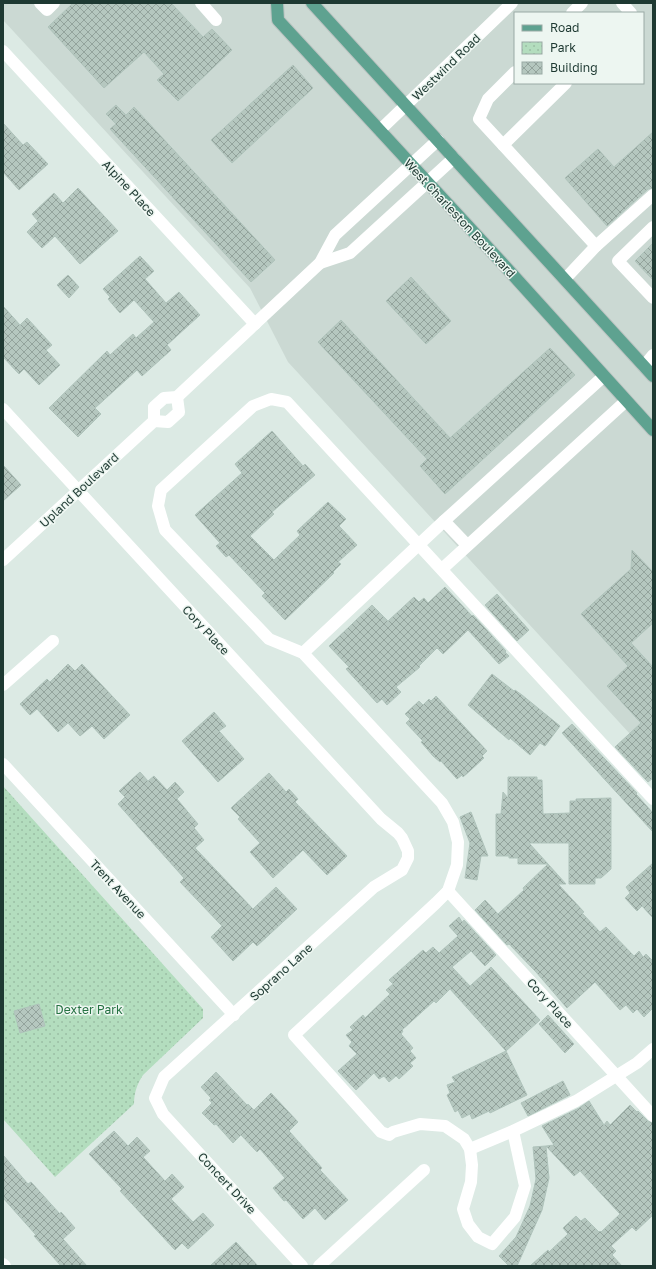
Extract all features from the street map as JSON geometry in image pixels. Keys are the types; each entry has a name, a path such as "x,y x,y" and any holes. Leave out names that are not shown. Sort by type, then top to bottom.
{"main road":[{"name":"West Charleston Boulevard","path":"277,3 278,20 653,430"},
{"path":"312,3 653,376"}],"street":[{"path":"40,3 47,10 54,3"},
{"path":"201,3 216,20"},
{"name":"Westwind Road","path":"380,130 512,3"},
{"path":"573,12 582,3"},
{"path":"622,3 630,12"},
{"name":"Alpine Place","path":"3,51 255,324"},
{"path":"514,73 488,99 479,119 596,246"},
{"path":"503,145 565,84"},
{"path":"177,398 179,412 168,422 154,421 154,407 164,398 177,398 320,263 334,235 438,140"},
{"path":"320,263 350,254 454,158"},
{"path":"565,280 596,246 653,195"},
{"path":"653,227 618,261 653,298"},
{"path":"644,366 653,356"},
{"path":"303,653 444,521 604,376"},
{"path":"513,1131 525,1186 515,1217 492,1244 478,1237 468,1224 463,1209 471,1182 472,1165 470,1148 464,1139 444,1126 420,1124 393,1132 389,1135 381,1132 294,1035 448,891 457,865 458,842 453,822 442,803 303,653 269,639 166,530 158,506 161,490 253,406 272,399 287,402 420,544 653,799"},
{"path":"442,569 626,401"},
{"name":"Cory Place","path":"3,409 381,819 398,833 408,850"},
{"name":"Upland Boulevard","path":"3,560 154,421"},
{"path":"444,521 467,546"},
{"path":"3,685 53,640"},
{"name":"Trent Avenue","path":"3,764 234,1015"},
{"name":"Soprano Lane","path":"155,1098 164,1077 374,887 402,870 408,858 408,850"},
{"name":"Cory Place","path":"448,891 653,1116"},
{"path":"470,1148 513,1131 576,1101 637,1063 653,1049"},
{"name":"Concert Drive","path":"155,1098 163,1114 302,1266"},
{"path":"319,1266 424,1170"}],"shaded area":[{"path":"3,3 653,3 653,759 288,362 250,288 3,20"}],"green space":[{"name":"Dexter Park","path":"3,786 203,1009 203,1018 143,1075 136,1089 134,1104 55,1177 3,1119"}],"building":[{"path":"73,3 171,3 203,37 212,29 232,50 178,101 157,80 164,74 144,52 104,88 48,27"},
{"path":"293,65 313,88 232,163 211,140"},
{"path":"116,105 126,115 134,107 275,260 251,282 110,129 116,124 106,114"},
{"path":"3,123 23,145 27,142 48,164 19,190 3,172"},
{"path":"653,132 653,188 648,189 607,226 565,178 598,149 614,167"},
{"path":"78,188 118,231 80,264 55,236 42,248 27,232 38,221 32,214 54,193 63,203"},
{"path":"653,243 653,280 635,261"},
{"path":"140,256 154,271 145,279 166,303 179,292 200,315 167,345 171,350 142,376 137,370 95,408 101,414 78,437 49,408 107,351 110,355 133,334 136,338 154,322 134,300 120,313 108,299 110,297 103,289"},
{"path":"68,275 79,287 69,298 57,285"},
{"path":"411,277 451,321 426,344 386,301"},
{"path":"3,306 20,325 27,318 52,345 46,350 60,365 39,385 24,369 19,374 3,357"},
{"path":"341,320 450,438 550,348 575,375 445,494 420,466 427,459 318,342"},
{"path":"272,431 303,466 305,464 315,475 272,512 274,514 250,536 274,560 300,535 297,531 328,502 346,519 339,526 357,545 338,562 341,564 333,572 334,573 285,620 262,596 265,593 229,555 226,557 216,546 220,543 195,515 242,473 235,464"},
{"path":"3,465 21,485 3,501"},
{"path":"632,550 653,572 653,623 631,643 653,667 653,778 648,782 615,747 641,723 607,686 628,666 581,614 631,569"},
{"path":"445,587 472,616 473,615 509,656 499,664 468,630 443,654 437,648 419,666 420,667 396,687 401,692 387,705 382,699 377,703 346,669 349,667 329,646 372,605 388,621 414,597 419,602 424,598 428,603"},
{"path":"497,594 529,630 517,641 485,605"},
{"path":"68,664 75,671 82,664 130,715 104,739 92,726 80,736 68,723 58,732 37,709 30,715 20,704 47,679 50,682"},
{"path":"492,674 514,691 515,690 522,695 560,726 545,746 540,743 530,755 510,738 509,740 468,705"},
{"path":"436,696 487,751 482,756 484,758 463,777 462,775 457,779 441,761 440,762 433,756 421,742 423,741 406,723 410,719 405,714 419,701 423,705 429,699 431,701"},
{"path":"214,712 226,726 219,731 244,759 218,782 182,741"},
{"path":"572,724 637,793 636,794 653,813 653,832 562,733"},
{"path":"140,772 148,781 154,776 167,790 175,782 184,792 177,799 198,824 194,828 204,840 195,848 253,909 276,887 297,909 257,946 253,942 233,961 211,937 222,926 180,882 184,878 118,804 125,797 119,791"},
{"path":"269,773 286,792 289,789 298,799 295,802 347,856 327,875 303,850 273,878 250,852 260,843 238,819 240,817 231,808"},
{"path":"508,777 537,777 537,780 542,780 543,814 570,813 570,801 576,801 576,799 611,798 611,869 601,878 595,878 595,884 569,884 569,843 529,843 548,864 518,864 518,858 496,856 496,814 501,814 503,792 508,798"},
{"path":"471,812 488,856 481,856 477,880 465,878 470,843 460,817"},
{"path":"653,863 653,918 642,906 637,911 625,898 630,893 626,887"},
{"path":"548,864 566,884 558,884 600,932 606,927 634,956 639,951 643,957 646,954 653,961 653,1008 644,1017 637,1009 633,1013 626,1005 620,1010 595,982 567,1008 536,972 509,944 507,945 475,910 485,900 498,914 524,890 523,888"},
{"path":"459,917 462,922 464,920 496,955 485,966 471,951 452,967 470,986 491,967 540,1020 506,1051 450,989 436,1003 434,1001 402,1030 403,1031 401,1034 413,1048 410,1051 416,1058 410,1063 413,1066 399,1079 396,1076 389,1082 384,1076 379,1079 374,1073 356,1090 338,1071 357,1054 349,1046 352,1042 346,1035 353,1030 350,1027 363,1015 365,1018 390,994 386,990 393,984 389,980 423,950 426,953 433,947 439,953 458,936 449,926"},
{"path":"39,1004 45,1026 20,1033 14,1011"},
{"path":"548,1015 574,1044 565,1053 539,1024"},
{"path":"506,1051 527,1095 490,1113 489,1111 472,1119 470,1114 462,1118 458,1110 455,1112 447,1095 450,1093 447,1085 455,1082 452,1077"},
{"path":"216,1072 247,1105 248,1104 254,1110 271,1093 298,1122 289,1131 322,1168 320,1170 348,1200 325,1220 315,1208 303,1219 286,1200 284,1201 273,1188 285,1178 260,1149 257,1152 241,1135 233,1143 216,1124 214,1125 202,1113 212,1103 209,1100 211,1098 201,1087"},
{"path":"563,1081 570,1095 528,1116 521,1103"},
{"path":"589,1101 604,1125 607,1121 610,1125 630,1105 648,1121 653,1123 653,1215 636,1231 632,1227 611,1246 616,1251 612,1255 622,1266 530,1266 548,1250 549,1252 568,1234 563,1228 576,1216 581,1221 585,1218 599,1232 601,1232 620,1214 580,1171 574,1176 546,1146 554,1145 542,1126 579,1108"},
{"path":"114,1131 128,1146 137,1137 150,1151 143,1157 165,1181 172,1174 184,1187 171,1199 193,1222 203,1213 214,1225 188,1249 182,1243 175,1250 120,1191 122,1189 89,1154"},
{"path":"546,1146 549,1178 542,1210 517,1266 509,1266 499,1256 516,1237 530,1206 536,1179 533,1147"},
{"path":"3,1155 28,1184 31,1182 75,1228 63,1239 87,1266 61,1266 3,1198"},
{"path":"236,1242 258,1266 210,1266"}]}
